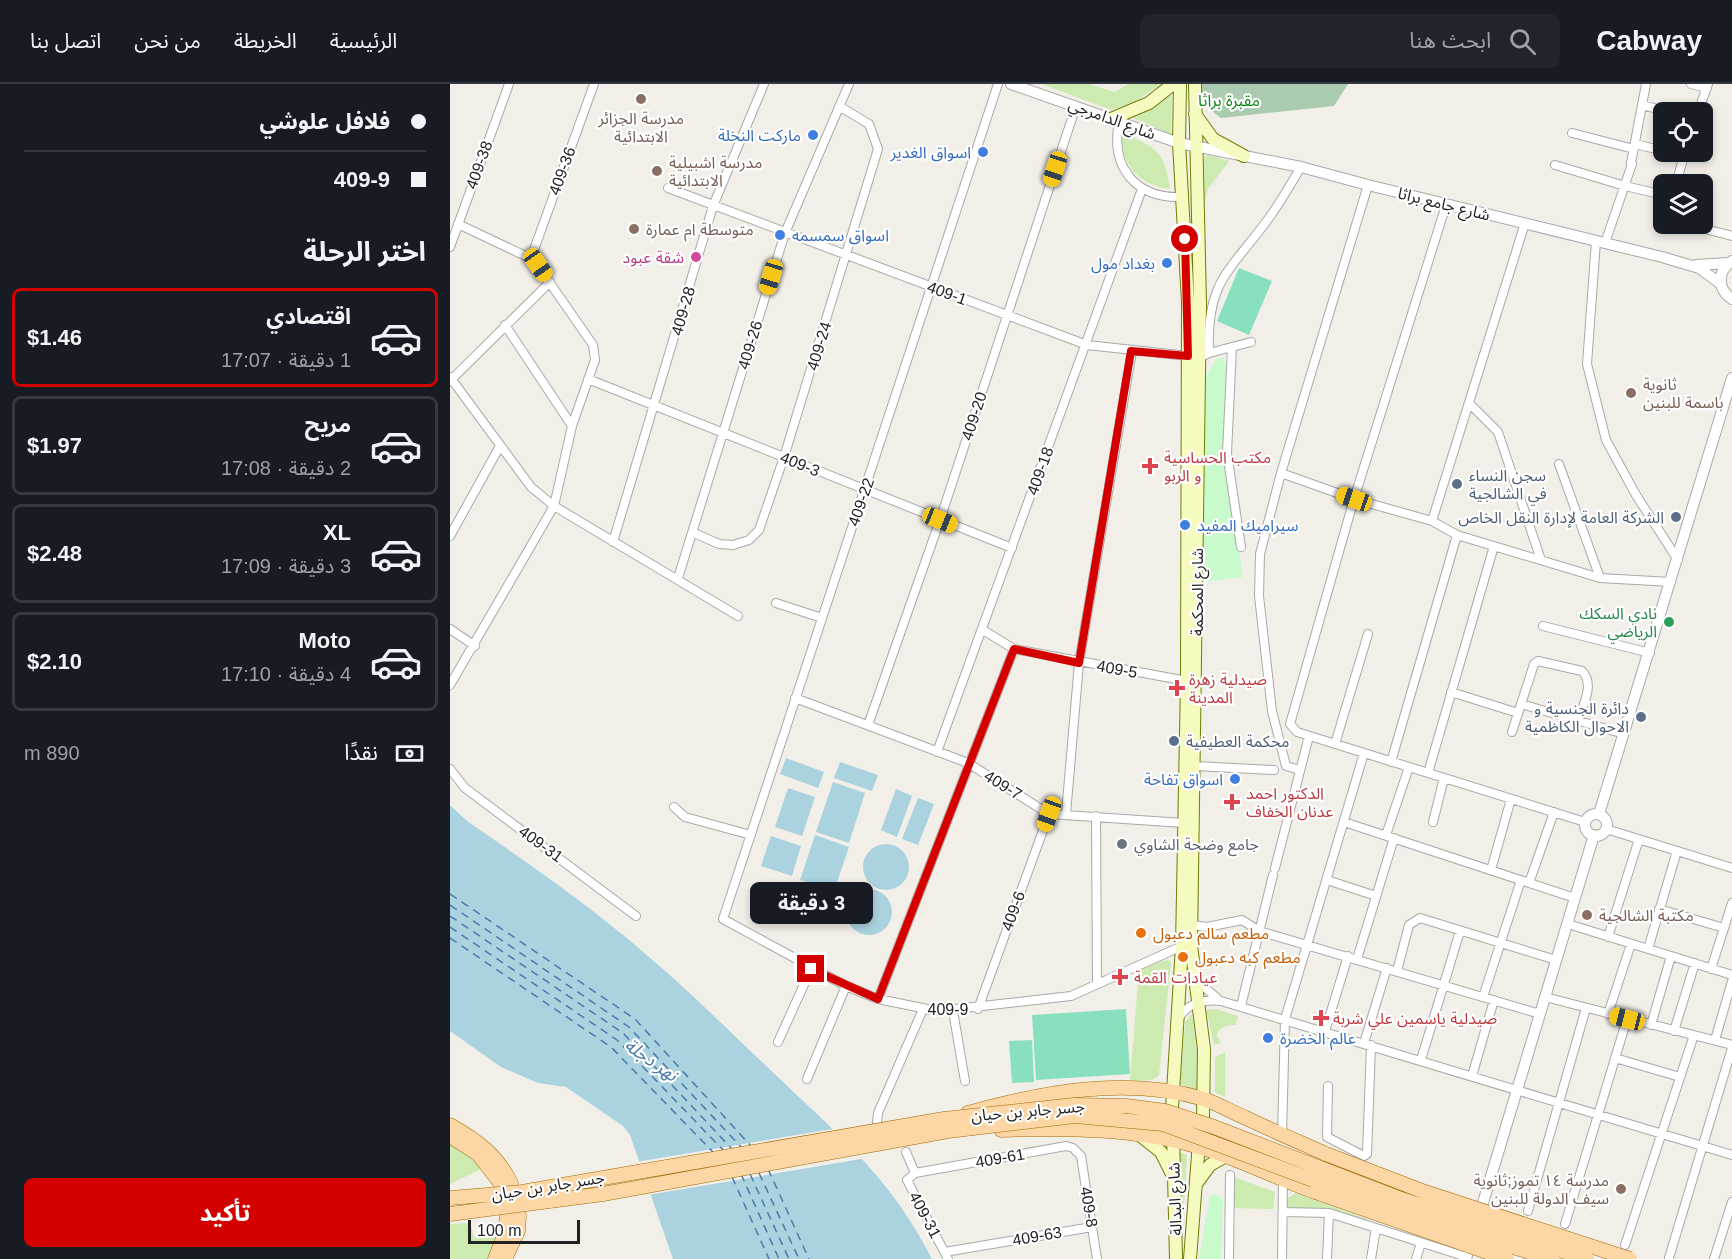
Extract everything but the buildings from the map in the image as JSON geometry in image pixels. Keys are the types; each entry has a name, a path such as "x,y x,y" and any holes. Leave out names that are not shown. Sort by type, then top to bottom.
{"main road":[{"path":"1115,120 1149,103 1173,84"},
{"name":"شارع المحكمة","path":"1180,84 1179,143 1198,355 1192,925 1194,979 1204,1049 1203,1117"},
{"name":"شارع المحكمة","path":"1172,1108 1182,946 1187,681 1200,303 1195,84"},
{"path":"1195,114 1213,139 1244,156"},
{"path":"946,1125 1037,1094 1082,1090 1172,1093 1205,1100 1326,1154 1425,1192 1630,1259"},
{"name":"جسر جابر بن حيان","path":"450,1198 522,1192 1074,1105 1127,1106 1165,1111 1214,1127 1401,1199 1587,1259"},
{"name":"جسر جابر بن حيان","path":"450,1214 603,1194 946,1125 1075,1116 1163,1124 1396,1211 1552,1259"},
{"path":"450,1125 489,1150 502,1165 506,1184 478,1155 450,1136"},
{"path":"946,1125 1087,1130 1173,1137 1199,1144 1315,1192 1507,1259"},
{"path":"1137,1134 1161,1152 1175,1181"},
{"name":"شارع البدالة","path":"1173,1137 1176,1259"},
{"name":"شارع البدالة","path":"1190,1259 1199,1144"},
{"path":"1194,1188 1210,1165 1226,1156"},
{"path":"495,1259 513,1216 518,1231 505,1259"}],"street":[{"name":"409-38","path":"450,247 509,84"},
{"name":"409-36","path":"531,258 594,84"},
{"name":"409-28","path":"613,543 656,406 713,206 764,84"},
{"name":"409-26","path":"678,578 784,233 849,84"},
{"name":"409-22","path":"723,919 998,84"},
{"name":"شارع الدامرجي","path":"1011,84 1195,147"},
{"path":"1646,84 1625,186 1600,242 1587,364 1606,440 1636,495 1677,560"},
{"path":"1691,84 1707,86 1701,102"},
{"path":"1642,105 1653,108"},
{"name":"409-24","path":"693,533 719,544 733,545 748,540 759,530 784,458 878,149 869,124 839,106"},
{"name":"409-20","path":"868,725 940,520 1076,106"},
{"path":"1115,120 1117,152 1122,166 1142,189 1162,196 1183,197"},
{"path":"1572,133 1653,149"},
{"name":"شارع جامع براثا","path":"1195,147 1301,167 1693,265 1730,262"},
{"path":"1555,165 1653,192"},
{"path":"1198,355 1217,287 1241,251 1266,222 1301,167"},
{"path":"1300,770 1286,766 1275,725 1259,596 1260,554 1281,473 1368,185"},
{"name":"409-1","path":"668,188 1087,345 1131,351 1198,355 1251,342"},
{"name":"409-18","path":"937,752 1142,189"},
{"path":"1290,724 1354,499 1446,205"},
{"path":"1432,521 1525,223"},
{"path":"450,686 554,506 572,426 595,360 593,345 531,258 458,224"},
{"path":"1713,231 1732,236"},
{"path":"1730,262 1722,272 1721,284 1731,300"},
{"name":"شارع جامع براثا","path":"1693,265 1721,284"},
{"path":"550,282 451,379 531,487 554,506 613,543 678,578 738,616"},
{"path":"505,326 572,426"},
{"path":"1232,347 1227,453 1241,547"},
{"path":"1066,814 1079,663 1131,351"},
{"path":"1599,814 1650,653 1732,378"},
{"name":"409-3","path":"588,379 1012,548"},
{"path":"1469,403 1498,432 1541,560"},
{"path":"450,536 500,446"},
{"path":"1559,464 1600,578"},
{"path":"1281,473 1354,499 1432,521 1457,535 1600,578 1671,582"},
{"path":"1391,762 1457,535"},
{"path":"1428,773 1494,546"},
{"path":"776,603 822,618"},
{"path":"1543,626 1650,653"},
{"path":"450,629 475,646"},
{"name":"409-5","path":"982,630 1014,649 1079,663 1187,681"},
{"path":"1335,744 1368,634"},
{"path":"878,999 1014,649"},
{"path":"1512,732 1534,664 1538,661 1582,671 1587,676 1589,684 1578,721"},
{"path":"1451,692 1624,734"},
{"name":"409-7","path":"795,698 968,763 1049,814"},
{"path":"1275,725 1290,724"},
{"path":"1290,724 1297,732 1309,736 1585,822"},
{"path":"1241,1006 1309,736"},
{"path":"1282,1135 1285,1019 1364,753"},
{"path":"1195,766 1274,770"},
{"path":"1357,959 1376,897 1409,767"},
{"name":"409-31","path":"450,770 465,788 636,916"},
{"path":"1433,822 1444,778"},
{"path":"1491,870 1511,799"},
{"path":"674,807 685,817 751,835"},
{"path":"1483,997 1501,943 1554,812"},
{"path":"1049,814 1184,823"},
{"name":"409-6","path":"978,1009 1049,814"},
{"path":"1594,836 1587,831 1585,822 1590,815 1599,814"},
{"path":"1594,836 1606,829 1606,821 1599,814"},
{"path":"1096,816 1096,984"},
{"path":"1344,822 1575,898"},
{"path":"1606,829 1732,868"},
{"path":"1479,1216 1594,836"},
{"path":"1608,937 1639,839"},
{"path":"1648,949 1677,851"},
{"path":"1328,880 1376,897"},
{"path":"1712,969 1732,903"},
{"path":"1659,909 1724,928"},
{"path":"1397,971 1409,925 1420,918 1556,960"},
{"name":"409-9","path":"723,919 811,969 878,999 923,1009 953,1011 1071,996 1182,946"},
{"path":"1192,925 1207,927 1242,920 1259,931 1540,1014"},
{"path":"1568,924 1732,975"},
{"path":"1421,1060 1460,931"},
{"path":"1608,1014 1631,944"},
{"path":"1325,1031 1348,956"},
{"path":"1651,1025 1671,956"},
{"path":"1674,1031 1695,963"},
{"path":"1328,1086 1327,1137 1364,1156 1367,1154 1368,1044 1387,968"},
{"path":"778,1042 811,969"},
{"path":"1194,979 1221,1000 1732,1155"},
{"path":"1715,1040 1732,981"},
{"path":"807,1079 846,986"},
{"path":"1545,997 1732,1046 1669,1258"},
{"path":"1178,1022 1185,1010 1197,1003 1221,1000"},
{"path":"1472,1076 1494,1000"},
{"path":"1528,1211 1586,1008"},
{"path":"877,1122 878,1113 923,1009"},
{"path":"953,1011 965,1081"},
{"path":"1565,1224 1627,1019"},
{"path":"1625,1245 1694,1035"},
{"path":"1615,1058 1680,1077"},
{"name":"409-61","path":"915,1173 1066,1146 1073,1148 1081,1156"},
{"path":"906,1152 915,1173"},
{"name":"409-8","path":"1081,1156 1097,1259"},
{"name":"409-31","path":"915,1173 907,1180 947,1255"},
{"path":"1228,1259 1230,1175"},
{"path":"1282,1259 1283,1180"},
{"path":"1714,1259 1732,1202"},
{"path":"1283,1212 1329,1213 1466,1258 1472,1241"},
{"path":"1327,1259 1329,1213"},
{"name":"409-63","path":"947,1255 1092,1227"},
{"path":"1371,1259 1376,1228"},
{"path":"1416,1259 1421,1243"}],"green space":[{"path":"1042,84 1089,84 1115,92 1128,84 1162,84 1134,102 1111,110"},
{"name":"مقبرة براثا","path":"1200,84 1348,84 1334,106 1221,118 1200,102"},
{"path":"1172,95 1171,134 1130,117"},
{"path":"1122,132 1157,152 1165,166 1170,189 1149,183 1133,171 1124,154"},
{"path":"1207,155 1229,161 1208,189 1202,204 1202,160"},
{"path":"1239,268 1272,281 1249,335 1217,321"},
{"path":"1223,358 1227,371 1225,465 1243,577 1200,582 1202,383 1216,359"},
{"path":"1168,959 1171,963 1159,1075 1152,1080 1130,1081 1139,970"},
{"path":"1126,1009 1130,1074 1036,1080 1032,1015"},
{"path":"1216,1009 1238,1016 1236,1025 1220,1030 1217,1035 1221,1043 1214,1045 1206,1010"},
{"path":"1192,1013 1197,1051 1197,1090 1180,1084 1185,1023"},
{"path":"1032,1040 1034,1082 1012,1083 1009,1041"},
{"path":"1225,1052 1225,1097 1215,1092 1215,1057"},
{"path":"450,1141 484,1168 450,1184"},
{"path":"1179,1152 1187,1155 1182,1235 1181,1234"},
{"path":"1234,1177 1275,1192 1273,1209 1233,1208"},
{"path":"1295,1193 1367,1219 1365,1223 1287,1209 1287,1199"},
{"path":"1215,1194 1223,1199 1221,1259 1199,1259 1210,1196"},
{"path":"470,1223 474,1237 498,1238 489,1259 450,1259 450,1224"}],"water":[{"path":"786,758 824,772 818,788 780,774"},
{"path":"840,762 878,775 872,791 834,778"},
{"path":"833,782 865,793 849,843 816,832"},
{"path":"788,788 815,797 802,836 775,827"},
{"path":"896,789 912,796 897,837 881,830"},
{"path":"918,798 934,804 918,845 902,839"},
{"name":"نهر دجلة","path":"450,805 467,821 600,917 695,998 865,1162 900,1206 932,1259 673,1259 630,1135 623,1126 566,1087 538,1083 501,1067 450,1031"},
{"path":"815,835 849,847 834,891 800,880"},
{"path":"771,836 801,846 792,876 761,866"},
{"path":"886,844 902,851 909,867 902,883 886,890 870,883 863,867 870,851"},
{"path":"869,889 885,896 892,912 885,928 869,935 853,928 846,912 853,896"}],"pier":[{"path":"838,1128 867,1158 648,1195 636,1162"}],"ferry route":[{"path":"450,894 635,1019 751,1146"},
{"path":"450,905 629,1027 741,1147"},
{"path":"450,916 623,1033 732,1149"},
{"path":"450,927 617,1040 724,1151"},
{"path":"450,938 611,1047 713,1152"},
{"path":"768,1169 809,1259"},
{"path":"759,1173 799,1259"},
{"path":"741,1174 779,1259"},
{"path":"750,1174 789,1259"},
{"path":"732,1177 769,1259"}],"place":[{"name":"مدرسة الجزائر الابتدائية","path":"641,99"},
{"name":"ماركت النخلة","path":"813,135"},
{"name":"اسواق الغدير","path":"983,152"},
{"name":"مدرسة اشبيلية الابتدائية","path":"657,171"},
{"name":"متوسطة ام عمارة","path":"634,229"},
{"name":"اسواق سمسمه","path":"780,235"},
{"name":"شقة عبود","path":"696,257"},
{"name":"بغداد مول","path":"1167,263"},
{"name":"ثانوية باسمة للبنين","path":"1631,393"},
{"name":"مكتب الحساسية و الربو","path":"1150,466"},
{"name":"سجن النساء في الشالجية","path":"1457,484"},
{"name":"الشركة العامة لإدارة النقل الخاص","path":"1676,517"},
{"name":"سيراميك المفيد","path":"1185,525"},
{"name":"نادي السكك الرياضي","path":"1669,622"},
{"name":"صيدلية زهرة المدينة","path":"1177,688"},
{"name":"دائرة الجنسية و الاحوال الكاظمية","path":"1641,717"},
{"name":"محكمة العطيفية","path":"1174,741"},
{"name":"اسواق تفاحة","path":"1235,779"},
{"name":"الدكتور احمد عدنان الخفاف","path":"1232,802"},
{"name":"جامع وضحة الشاوي","path":"1122,844"},
{"name":"مكتبة الشالجية","path":"1587,915"},
{"name":"مطعم سالم دعبول","path":"1141,933"},
{"name":"مطعم كبه دعبول","path":"1183,957"},
{"name":"عيادات القمة","path":"1120,977"},
{"name":"صيدلية ياسمين علي شربة","path":"1321,1018"},
{"name":"عالم الخضرة","path":"1268,1038"},
{"name":"مدرسة ١٤ تموز;ثانوية سيف الدولة للبنين","path":"1621,1189"}],"route":[{"path":"811,969 878,999 1014,649 1079,663 1131,351 1188,356 1185,239"}]}
